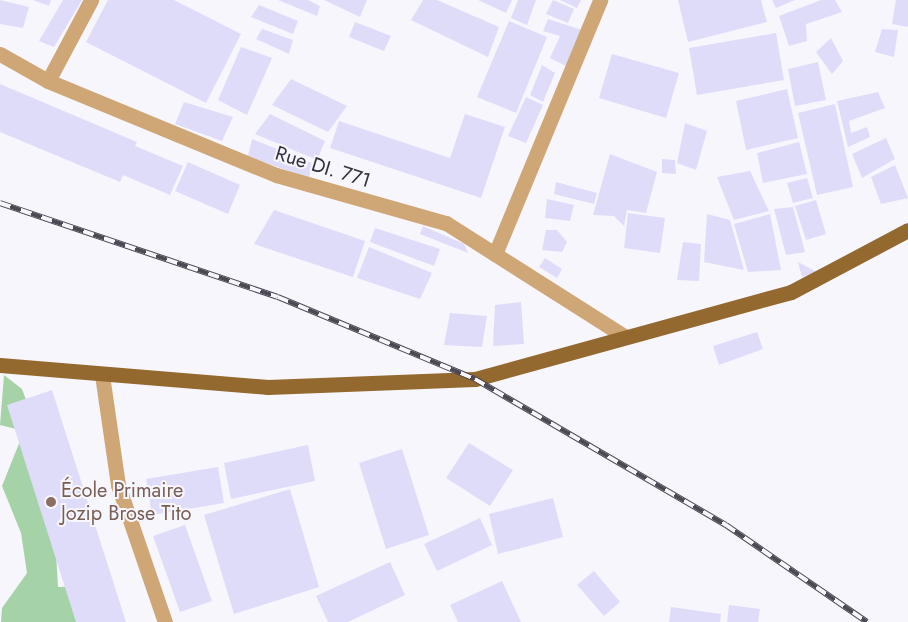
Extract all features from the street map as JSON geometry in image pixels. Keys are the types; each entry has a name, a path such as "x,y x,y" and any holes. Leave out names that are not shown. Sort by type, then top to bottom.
{"main road":[{"path":"0,365 102,375 268,387 475,379 624,336 791,292 908,230"}],"street":[{"path":"48,81 91,0"},
{"path":"495,254 600,0"},
{"name":"Rue DI. 771","path":"0,54 48,81 276,175 446,223 624,336"},
{"path":"102,375 118,485 164,622"}],"green space":[{"path":"4,375 22,389 29,408 55,535 58,587 85,586 115,622 1,622 2,608 27,573 21,533 2,486 24,431 0,425"}],"building":[{"path":"0,0 29,7 23,28 0,24"},
{"path":"33,0 51,0 49,6"},
{"path":"63,0 82,0 54,47 39,41"},
{"path":"108,0 174,0 241,34 206,103 86,42"},
{"path":"278,0 308,0 320,6 317,16"},
{"path":"324,0 367,0 360,17"},
{"path":"423,0 437,0 499,27 488,57 411,20"},
{"path":"478,0 512,0 506,13"},
{"path":"518,0 536,0 527,25 511,18"},
{"path":"553,0 574,9 568,23 546,14"},
{"path":"560,0 581,0 577,8"},
{"path":"678,0 761,0 767,22 688,42"},
{"path":"772,0 795,0 776,8"},
{"path":"821,0 835,0 842,12 806,24 807,41 789,46 779,16"},
{"path":"896,0 908,0 908,27 892,24"},
{"path":"259,5 298,21 293,34 251,17"},
{"path":"548,19 582,30 568,67 550,58 560,36 543,31"},
{"path":"509,21 547,37 516,113 477,97"},
{"path":"355,22 391,36 384,51 349,37"},
{"path":"262,29 293,40 289,54 256,39"},
{"path":"882,29 898,30 894,57 875,52"},
{"path":"776,33 784,80 697,95 689,48"},
{"path":"831,38 843,61 832,74 816,52"},
{"path":"241,47 272,58 247,115 218,100"},
{"path":"612,54 679,73 666,118 599,98"},
{"path":"818,62 826,100 795,106 788,69"},
{"path":"542,65 555,73 543,102 530,95"},
{"path":"291,79 347,106 328,132 272,105"},
{"path":"0,84 137,142 135,146 183,166 170,195 123,175 120,182 0,132"},
{"path":"787,89 798,138 746,150 736,101"},
{"path":"878,92 885,108 849,121 851,133 867,127 870,137 848,147 837,101"},
{"path":"526,97 543,105 526,143 508,136"},
{"path":"184,102 233,117 222,141 175,124"},
{"path":"835,104 853,187 817,195 798,113"},
{"path":"270,114 325,141 317,160 255,134"},
{"path":"465,114 505,127 481,198 330,148 339,121 450,158"},
{"path":"685,123 707,131 696,170 677,163"},
{"path":"886,138 895,159 862,178 852,154"},
{"path":"252,139 312,163 309,179 248,156"},
{"path":"799,142 807,174 763,183 757,153"},
{"path":"610,154 657,172 646,213 627,210 624,226 614,216 593,215"},
{"path":"662,159 675,160 676,174 662,173"},
{"path":"188,162 240,185 228,214 175,191"},
{"path":"895,165 908,198 881,204 871,177"},
{"path":"750,171 769,211 734,220 717,177"},
{"path":"807,178 813,198 793,203 787,183"},
{"path":"556,182 597,193 594,204 554,194"},
{"path":"547,199 574,205 570,221 545,218"},
{"path":"816,200 826,234 806,240 795,206"},
{"path":"793,207 805,252 786,255 774,209"},
{"path":"274,210 365,241 353,277 254,244"},
{"path":"628,213 665,218 660,253 624,248"},
{"path":"707,214 730,220 744,270 704,262"},
{"path":"770,214 781,270 748,272 734,224"},
{"path":"423,226 464,244 468,253 420,234"},
{"path":"375,228 440,249 434,266 370,242"},
{"path":"546,230 557,230 567,242 562,252 542,250"},
{"path":"683,242 701,244 699,281 677,280"},
{"path":"369,247 432,273 420,299 357,278"},
{"path":"545,258 562,269 557,278 539,267"},
{"path":"798,262 817,272 802,277"},
{"path":"521,302 524,344 493,346 495,305"},
{"path":"450,313 487,316 482,347 444,345"},
{"path":"757,332 763,349 719,365 713,346"},
{"path":"52,390 126,622 76,622 7,405"},
{"path":"469,443 513,470 490,506 446,478"},
{"path":"308,445 315,481 231,499 224,463"},
{"path":"402,449 429,535 386,549 359,463"},
{"path":"218,467 224,503 152,515 146,479"},
{"path":"290,489 319,587 234,614 204,515"},
{"path":"553,498 563,537 498,554 489,514"},
{"path":"480,518 492,545 437,571 424,544"},
{"path":"185,525 212,601 180,612 153,536"},
{"path":"390,562 405,595 348,622 328,622 316,596"},
{"path":"594,571 620,602 604,616 577,585"},
{"path":"502,581 521,622 458,622 450,605"},
{"path":"729,605 760,609 758,622 727,622"},
{"path":"671,607 721,614 720,622 669,622"}],"railway":[{"path":"0,203 278,297 475,379 726,525 867,622"}],"place":[{"name":"École Primaire Jozip Brose Tito","path":"51,502"}]}
